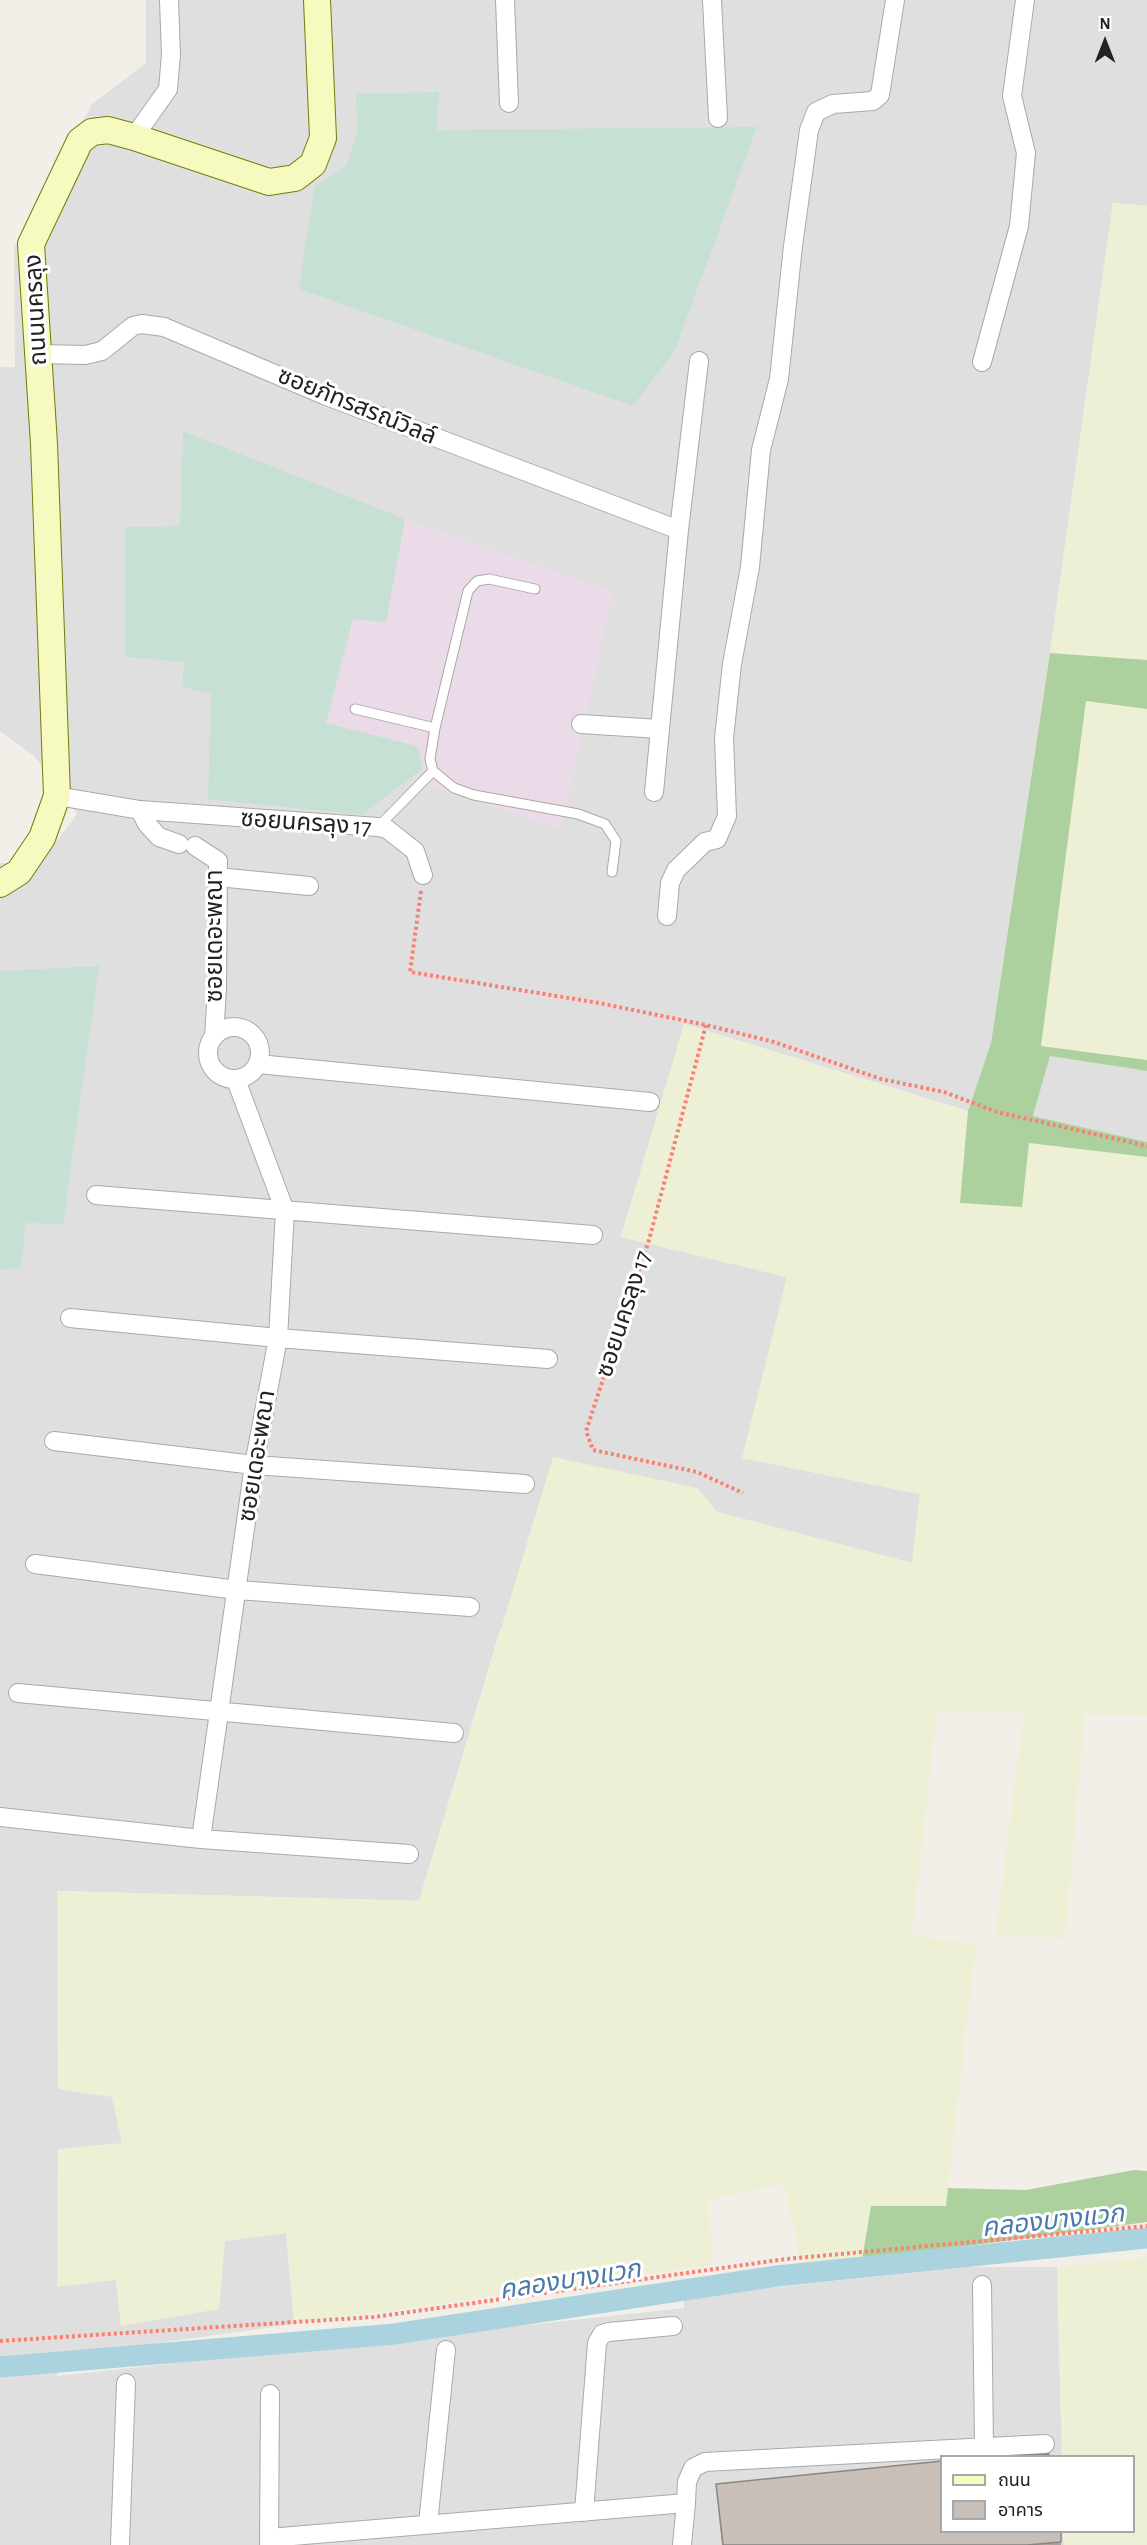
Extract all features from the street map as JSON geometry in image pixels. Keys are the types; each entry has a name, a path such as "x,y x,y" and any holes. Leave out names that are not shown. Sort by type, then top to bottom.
{"street":[{"path":"134,137 168,89 171,55 169,0"},
{"name":"ถนนนครลุง","path":"0,884 19,872 42,838 57,796 38,354 31,262 32,244 38,227 80,141 92,132 100,131 134,137 269,182 294,178 313,164 323,138 317,0"},
{"path":"505,0 509,104"},
{"path":"712,0 718,118"},
{"path":"667,916 670,883 676,870 705,842 717,839 727,816 724,738 732,664 750,567 761,450 779,380 793,246 809,129 816,112 834,105 873,101 880,95 895,0"},
{"path":"982,362 1019,226 1026,153 1025,141 1012,96 1025,0"},
{"name":"ซอยภัทรสรณ์วิลล์","path":"38,354 85,355 102,351 133,326 142,324 164,327 324,395 679,530"},
{"path":"654,792 679,530 699,361"},
{"path":"581,724 659,729"},
{"name":"ซอยนครลุง 17","path":"57,796 140,810 378,827 387,829 415,851 423,875"},
{"name":"ซอยเดอะพณา","path":"140,810 147,824 159,837 187,845 218,861 214,1037 208,1049 210,1064 220,1076 236,1080 285,1211 278,1338 254,1465 201,1839"},
{"path":"218,877 309,886"},
{"name":"ซอยเดอะพณา","path":"214,1037 228,1028 236,1027 252,1033 260,1048 258,1064"},
{"path":"236,1080 249,1075 258,1064 650,1102"},
{"path":"96,1195 593,1235"},
{"path":"70,1318 278,1338 548,1359"},
{"path":"54,1441 254,1465 525,1484"},
{"path":"35,1564 237,1590 470,1607"},
{"path":"18,1693 454,1733"},
{"path":"0,1817 201,1839 409,1854"},
{"path":"982,2285 984,2446"},
{"path":"584,2512 597,2343 602,2334 609,2332 673,2326"},
{"path":"428,2524 446,2350"},
{"path":"120,2545 126,2383"},
{"path":"270,2394 269,2542 428,2524 686,2503"},
{"path":"682,2545 687,2482 693,2468 705,2462 984,2446 1045,2445"}],"lane":[{"path":"535,589 489,579 477,581 468,591 435,728 430,759 433,771 454,788 474,795 578,814 605,824 616,841 612,872"},
{"path":"355,710 435,728"},
{"path":"378,827 433,771"}],"path":[{"path":"423,875 410,972 599,1003 706,1025 774,1042 881,1079 944,1092 997,1112 1147,1146"},
{"name":"ซอยนครลุง 17","path":"706,1025 649,1240 586,1431 593,1450 697,1472 743,1493"},
{"path":"0,2341 374,2317 786,2259 1147,2226"}],"shaded area":[{"path":"146,0 1147,0 1147,206 1113,203 1050,653 991,1043 968,1111 685,1024 621,1237 787,1277 743,1458 920,1494 912,1563 717,1512 697,1488 500,1630 419,1901 58,1891 113,2097 122,2143 116,2280 121,2325 225,2241 286,2232 294,2324 57,2357 57,2376 684,2308 684,2297 967,2267 1057,2267 1062,2455 940,2455 940,2533 1063,2533 1064,2545 0,2545 0,863 39,865 77,814 34,756 0,731 0,367 15,367 14,248 92,104 146,63","holes":["353,619 386,622 417,746 326,723"]},
{"path":"405,519 613,592 561,829 428,785 416,746 326,723 353,619 386,621"},
{"path":"1050,1056 1147,1071 1147,1142 1033,1116"}],"green space":[{"path":"439,92 437,130 757,127 675,350 633,406 299,289 314,187 346,166 357,133 356,94"},
{"path":"1113,203 1147,206 1147,660 1050,653"},
{"path":"183,431 405,519 386,622 353,619 326,723 417,746 423,768 362,815 208,799 211,694 182,687 184,662 125,657 125,527 180,526"},
{"path":"1050,653 1147,660 1147,709 1086,701 1041,1046 1147,1060 1147,1071 1050,1056 1033,1116 1147,1142 1147,1157 1029,1143 1022,1207 960,1203 968,1111 991,1043"},
{"path":"1086,701 1147,709 1147,1060 1041,1046"},
{"path":"99,966 63,1224 26,1223 21,1267 0,1270 0,971"},
{"path":"684,1024 968,1111 961,1203 1029,1143 1147,1157 1147,1715 1085,1714 1065,1938 995,1935 1024,1713 937,1711 912,1935 976,1945 946,2206 871,2206 862,2260 801,2263 784,2183 709,2201 712,2265 294,2324 287,2233 225,2241 219,2309 121,2326 116,2280 57,2287 58,2149 122,2143 112,2097 58,2089 57,1891 419,1901 553,1457 697,1488 717,1512 912,1563 920,1494 742,1458 787,1277 621,1237"},
{"path":"1134,2170 1147,2171 1147,2222 862,2260 871,2206 946,2206 948,2188 1026,2190"},
{"path":"1147,2257 1147,2545 1064,2545 1063,2533 1135,2533 1135,2455 1062,2455 1057,2267"}],"building":[{"path":"940,2461 940,2533 1061,2533 1061,2542 1027,2545 723,2545 716,2484"}],"waterway":[{"name":"คลองบางแวก","path":"0,2367 394,2334 777,2276 1147,2238"}]}
